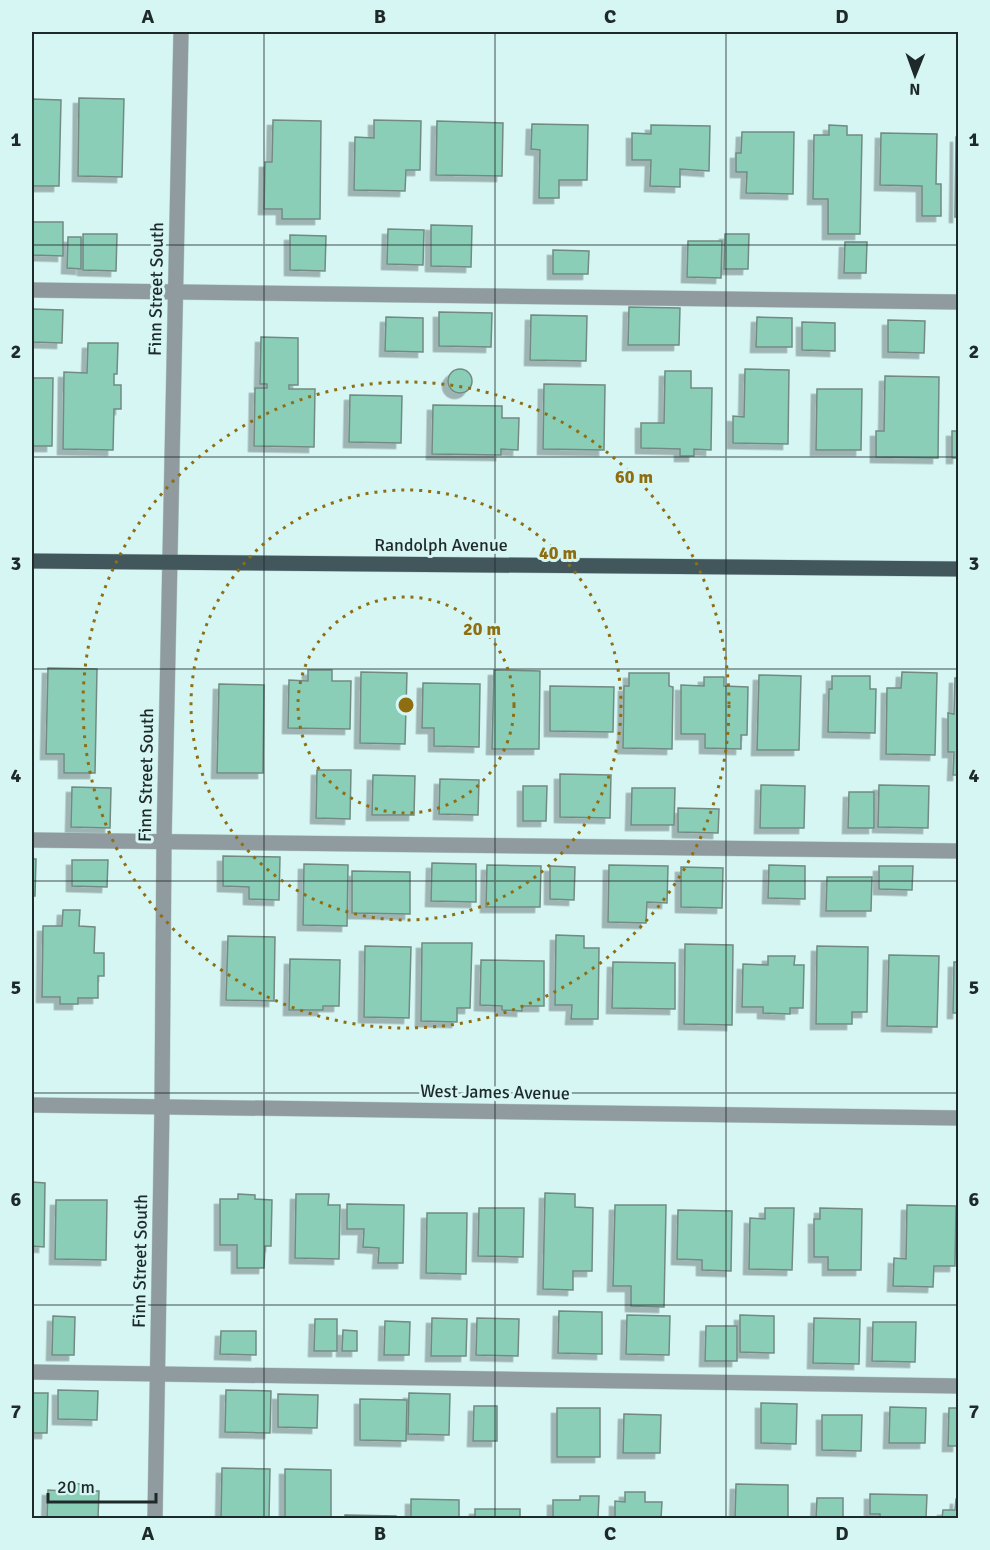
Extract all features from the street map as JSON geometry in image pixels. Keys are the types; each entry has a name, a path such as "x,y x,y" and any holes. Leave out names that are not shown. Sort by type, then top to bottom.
{"main road":[{"name":"Randolph Avenue","path":"32,561 958,569"}],"street":[{"name":"Finn Street South","path":"155,1518 164,842 181,32"},
{"path":"32,290 958,302"},
{"path":"32,840 958,852"},
{"name":"West James Avenue","path":"32,1105 958,1118"},
{"path":"32,1372 958,1386"}],"building":[{"path":"79,98 124,99 122,177 78,176"},
{"path":"32,99 61,100 59,186 32,186"},
{"path":"273,120 321,121 320,219 282,219 282,209 264,209 265,162 272,162"},
{"path":"374,120 421,121 420,170 406,170 405,191 354,190 355,137 374,138"},
{"path":"437,121 503,123 502,176 436,175"},
{"path":"532,124 588,125 587,180 559,180 559,198 539,198 540,150 531,149"},
{"path":"651,125 710,126 709,171 680,169 680,187 650,186 651,160 632,160 632,133 651,134"},
{"path":"829,125 847,126 847,135 862,135 860,234 828,234 828,199 813,199 814,135 829,135"},
{"path":"742,132 794,132 793,194 746,193 747,172 736,172 736,153 741,153"},
{"path":"881,133 937,134 936,184 941,184 941,216 922,216 922,186 880,185"},
{"path":"956,137 958,137 958,217 955,217"},
{"path":"32,222 63,222 63,256 32,255"},
{"path":"431,225 472,226 471,267 431,266"},
{"path":"388,229 424,230 423,265 387,264"},
{"path":"83,234 117,234 116,271 83,270"},
{"path":"725,234 749,234 748,269 724,269"},
{"path":"290,235 326,236 325,271 290,270"},
{"path":"68,237 81,237 81,269 67,268"},
{"path":"688,241 722,241 721,278 687,277"},
{"path":"845,242 867,242 866,273 844,273"},
{"path":"553,250 589,251 588,274 553,274"},
{"path":"629,307 680,308 679,345 628,345"},
{"path":"32,309 63,310 62,343 32,342"},
{"path":"439,312 492,313 491,347 439,346"},
{"path":"531,315 587,316 586,361 530,360"},
{"path":"386,317 423,318 423,352 385,351"},
{"path":"757,317 792,318 792,347 756,347"},
{"path":"888,320 925,321 924,353 888,352"},
{"path":"802,322 835,323 835,351 802,350"},
{"path":"261,337 298,338 298,385 289,385 289,389 315,389 314,447 254,446 255,388 267,388 267,384 260,384"},
{"path":"88,343 118,343 117,374 114,374 114,385 121,385 121,409 114,409 113,450 63,449 64,372 87,373"},
{"path":"460,369 465,370 471,376 471,386 465,392 460,393 455,392 449,386 448,381 449,376 455,370"},
{"path":"745,369 789,370 788,444 733,443 733,416 744,417"},
{"path":"665,371 691,371 691,388 712,388 711,450 694,449 694,456 680,456 680,449 641,448 641,423 664,423"},
{"path":"885,376 939,377 938,458 876,457 876,431 884,431"},
{"path":"32,378 53,378 52,446 32,446"},
{"path":"544,384 605,385 604,450 543,449"},
{"path":"817,389 862,389 861,450 816,450"},
{"path":"350,395 402,396 401,443 349,442"},
{"path":"433,405 502,406 502,418 519,418 518,450 501,449 501,455 432,454"},
{"path":"952,431 958,431 958,458 952,458"},
{"path":"48,668 97,669 95,773 64,773 64,754 46,754"},
{"path":"308,670 332,670 332,681 351,681 350,729 288,728 289,680 308,681"},
{"path":"494,670 540,671 539,749 492,749"},
{"path":"361,672 407,673 405,744 360,743"},
{"path":"902,672 937,673 935,755 886,754 887,688 901,688"},
{"path":"629,673 669,673 669,686 673,687 672,749 623,748 624,686 629,686"},
{"path":"759,675 801,676 799,750 757,750"},
{"path":"832,676 870,676 870,689 876,689 875,733 828,732 829,689 832,689"},
{"path":"704,677 724,677 724,686 748,687 747,735 741,735 741,749 705,748 705,734 681,734 681,685 704,686"},
{"path":"955,678 958,678 958,775 953,775 954,752 948,752 948,713 954,714"},
{"path":"423,683 480,684 479,747 434,746 434,728 422,728"},
{"path":"219,684 264,685 263,773 217,773"},
{"path":"550,686 614,687 613,732 550,731"},
{"path":"317,770 351,770 350,819 316,818"},
{"path":"560,774 611,775 610,818 560,817"},
{"path":"373,775 415,776 414,815 372,815"},
{"path":"440,779 479,780 478,815 439,814"},
{"path":"761,785 805,786 804,828 760,828"},
{"path":"879,785 929,786 928,828 878,827"},
{"path":"523,786 547,786 546,821 523,821"},
{"path":"72,787 111,788 110,828 71,827"},
{"path":"632,788 675,788 674,825 631,825"},
{"path":"849,792 874,792 874,828 848,828"},
{"path":"678,808 719,809 718,833 678,832"},
{"path":"223,856 280,857 279,900 249,899 249,887 223,886"},
{"path":"32,859 36,859 35,896 32,896"},
{"path":"72,860 108,860 107,887 72,886"},
{"path":"432,863 476,864 476,902 431,901"},
{"path":"304,864 348,865 347,926 303,925"},
{"path":"487,865 541,866 540,907 486,907"},
{"path":"609,865 668,866 667,903 647,902 646,923 608,922"},
{"path":"769,865 805,866 805,899 768,898"},
{"path":"550,866 575,867 574,900 550,899"},
{"path":"879,866 913,866 912,890 879,889"},
{"path":"681,867 723,868 722,908 681,907"},
{"path":"352,871 410,872 410,914 352,913"},
{"path":"827,877 872,877 871,911 826,911"},
{"path":"63,910 80,910 79,926 95,927 94,953 104,953 104,976 98,976 98,998 78,998 78,1004 60,1004 60,997 42,997 43,926 62,926"},
{"path":"556,935 584,936 584,948 599,948 598,1019 571,1019 572,1005 555,1005"},
{"path":"228,936 275,937 274,1001 226,1000"},
{"path":"422,943 472,943 470,1008 457,1008 457,1022 421,1021"},
{"path":"685,944 733,945 732,1025 684,1024"},
{"path":"365,946 411,947 409,1018 364,1017"},
{"path":"817,946 868,947 867,1012 852,1012 852,1024 816,1024"},
{"path":"889,955 939,956 937,1027 887,1026"},
{"path":"768,956 795,956 794,965 804,965 803,1008 790,1008 790,1014 763,1013 763,1007 742,1007 743,964 768,965"},
{"path":"290,959 340,960 339,1006 323,1006 323,1010 289,1010"},
{"path":"481,960 544,961 544,1006 522,1006 522,1011 502,1010 502,1006 480,1005"},
{"path":"613,962 675,963 675,1009 612,1008"},
{"path":"954,962 958,962 958,1013 953,1013"},
{"path":"32,1182 45,1183 44,1247 32,1246"},
{"path":"545,1193 575,1194 575,1207 593,1208 592,1271 573,1271 573,1290 543,1289"},
{"path":"238,1194 255,1195 255,1199 272,1200 271,1246 265,1246 264,1268 237,1268 237,1245 220,1245 220,1199 238,1199"},
{"path":"296,1194 329,1194 328,1205 340,1205 339,1259 295,1258"},
{"path":"56,1200 107,1200 106,1260 55,1259"},
{"path":"347,1204 404,1205 403,1263 378,1263 379,1248 363,1247 364,1229 347,1229"},
{"path":"615,1205 666,1205 664,1307 631,1306 631,1286 613,1286"},
{"path":"907,1205 956,1206 955,1266 934,1266 933,1287 893,1286 894,1258 906,1259"},
{"path":"479,1208 524,1208 523,1257 478,1256"},
{"path":"765,1208 794,1208 792,1270 749,1269 750,1218 765,1219"},
{"path":"820,1208 862,1209 861,1270 828,1270 828,1257 814,1257 814,1219 820,1219"},
{"path":"678,1210 732,1211 731,1271 702,1270 702,1260 677,1259"},
{"path":"427,1213 467,1213 466,1274 426,1273"},
{"path":"559,1311 602,1312 602,1354 558,1353"},
{"path":"627,1315 670,1316 669,1355 626,1354"},
{"path":"740,1315 774,1316 774,1353 740,1352"},
{"path":"53,1316 75,1317 74,1355 52,1355"},
{"path":"432,1318 467,1319 466,1356 431,1356"},
{"path":"477,1318 519,1319 518,1356 476,1355"},
{"path":"814,1318 860,1319 859,1364 813,1363"},
{"path":"315,1319 337,1319 337,1351 314,1351"},
{"path":"385,1321 410,1322 409,1355 384,1355"},
{"path":"873,1322 916,1322 915,1362 872,1361"},
{"path":"706,1326 737,1326 737,1361 705,1361"},
{"path":"343,1330 357,1331 357,1351 342,1351"},
{"path":"221,1331 256,1331 256,1355 220,1354"},
{"path":"58,1390 98,1391 97,1420 58,1419"},
{"path":"226,1390 271,1391 270,1433 225,1432"},
{"path":"32,1393 48,1393 47,1433 32,1433"},
{"path":"409,1393 450,1394 449,1435 408,1434"},
{"path":"278,1394 318,1395 317,1428 278,1427"},
{"path":"360,1399 407,1400 406,1441 360,1440"},
{"path":"761,1403 797,1404 796,1444 761,1443"},
{"path":"474,1406 497,1406 497,1441 473,1441"},
{"path":"890,1407 926,1408 925,1443 889,1443"},
{"path":"557,1408 600,1408 600,1457 557,1457"},
{"path":"949,1408 958,1408 958,1446 948,1446"},
{"path":"624,1414 661,1415 660,1453 623,1453"},
{"path":"822,1415 862,1415 861,1451 822,1450"},
{"path":"222,1468 270,1469 269,1518 221,1518"},
{"path":"285,1469 331,1470 331,1518 285,1518"},
{"path":"64,1483 81,1484 81,1491 99,1491 98,1518 47,1518 48,1490 64,1491"},
{"path":"736,1484 788,1485 788,1518 735,1518"},
{"path":"625,1492 645,1492 645,1502 662,1502 661,1518 615,1518 615,1501 625,1502"},
{"path":"870,1494 927,1495 926,1518 880,1518 880,1514 870,1514"},
{"path":"580,1496 599,1496 598,1518 553,1518 553,1500 580,1500"},
{"path":"817,1498 843,1498 843,1518 816,1518"},
{"path":"411,1499 459,1500 459,1518 411,1518"},
{"path":"956,1499 958,1499 958,1518 942,1518 943,1510 955,1510"},
{"path":"475,1509 520,1509 520,1518 475,1518"},
{"path":"345,1515 396,1516 396,1518 345,1518"}]}
